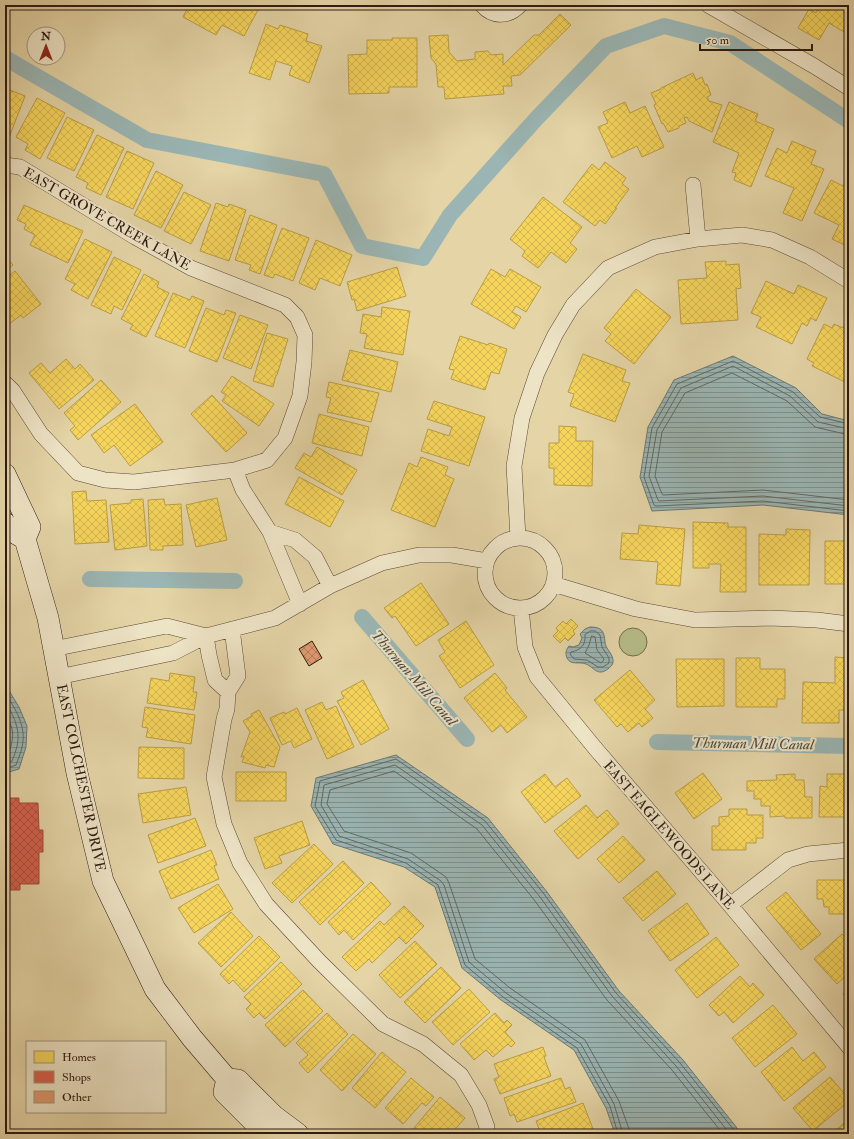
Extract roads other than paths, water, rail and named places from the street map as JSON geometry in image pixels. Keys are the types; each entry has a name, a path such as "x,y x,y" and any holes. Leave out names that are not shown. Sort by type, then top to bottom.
{"street":[{"path":"482,5 485,9 499,15 514,11 520,5"},
{"path":"708,5 814,66 849,88"},
{"name":"EAST GROVE CREEK LANE","path":"5,165 20,167 135,237 191,268 285,304 297,317 305,335 304,362 300,396 285,438 267,460 235,470"},
{"path":"693,185 698,239"},
{"path":"518,538 514,466 522,418 537,373 559,329 574,305 608,268 655,247 698,239 742,235 772,240 810,257 849,280"},
{"path":"5,383 13,391 42,434 78,473 105,480 134,482 235,470 243,490 270,532 300,604"},
{"name":"EAST COLCHESTER DRIVE","path":"5,474 30,527 25,539 48,618 77,773 103,881 155,989 192,1038 227,1079 238,1080 274,1116 298,1134"},
{"path":"5,523 8,530 25,539"},
{"path":"270,532 294,540 315,557 330,586"},
{"path":"518,538 529,539 540,544 548,552 553,562 555,573 553,584 541,601 531,606 521,608 510,606 499,601 492,594 486,583 485,572 487,561 492,552 499,545 508,540 518,538"},
{"path":"58,677 173,653 206,636 275,618 330,586 382,563 419,555 452,555 487,561"},
{"path":"553,584 636,609 695,620 770,618 817,620 849,624"},
{"name":"EAST EAGLEWOODS LANE","path":"521,608 525,647 537,677 595,748 730,905 849,1047"},
{"path":"53,649 167,626 206,636"},
{"path":"232,629 238,676 228,692 227,709 214,777 224,824 240,863 266,904 319,961 383,1024 423,1044 461,1075 479,1104 487,1127 486,1134"},
{"path":"206,636 215,680 228,692"},
{"path":"730,905 788,860 808,854 849,850"},
{"path":"227,1079 224,1092 261,1130 267,1134"}],"water":[{"path":"733,356 796,388 822,414 849,421 849,515 763,505 652,511 640,477 648,427 674,380"},
{"path":"590,627 602,630 605,645 613,659 612,664 608,669 601,672 596,671 589,665 583,663 573,663 566,656 569,646 573,647 579,645 582,638 580,634 585,629"},
{"path":"5,646 8,689 19,707 27,726 26,747 19,769 5,773"},
{"path":"396,755 488,818 547,892 619,991 683,1060 737,1128 740,1134 615,1134 606,1108 574,1050 501,1000 462,968 435,887 404,867 333,844 311,806 316,778"}],"waterway":[{"path":"5,58 147,140 324,174 362,246 423,258 450,215 536,119 606,46 664,26 730,43 849,121"},
{"name":"Thurman Mill Canal","path":"90,579 235,581"},
{"name":"Thurman Mill Canal","path":"362,617 467,739"},
{"name":"Thurman Mill Canal","path":"657,742 849,746"}]}
